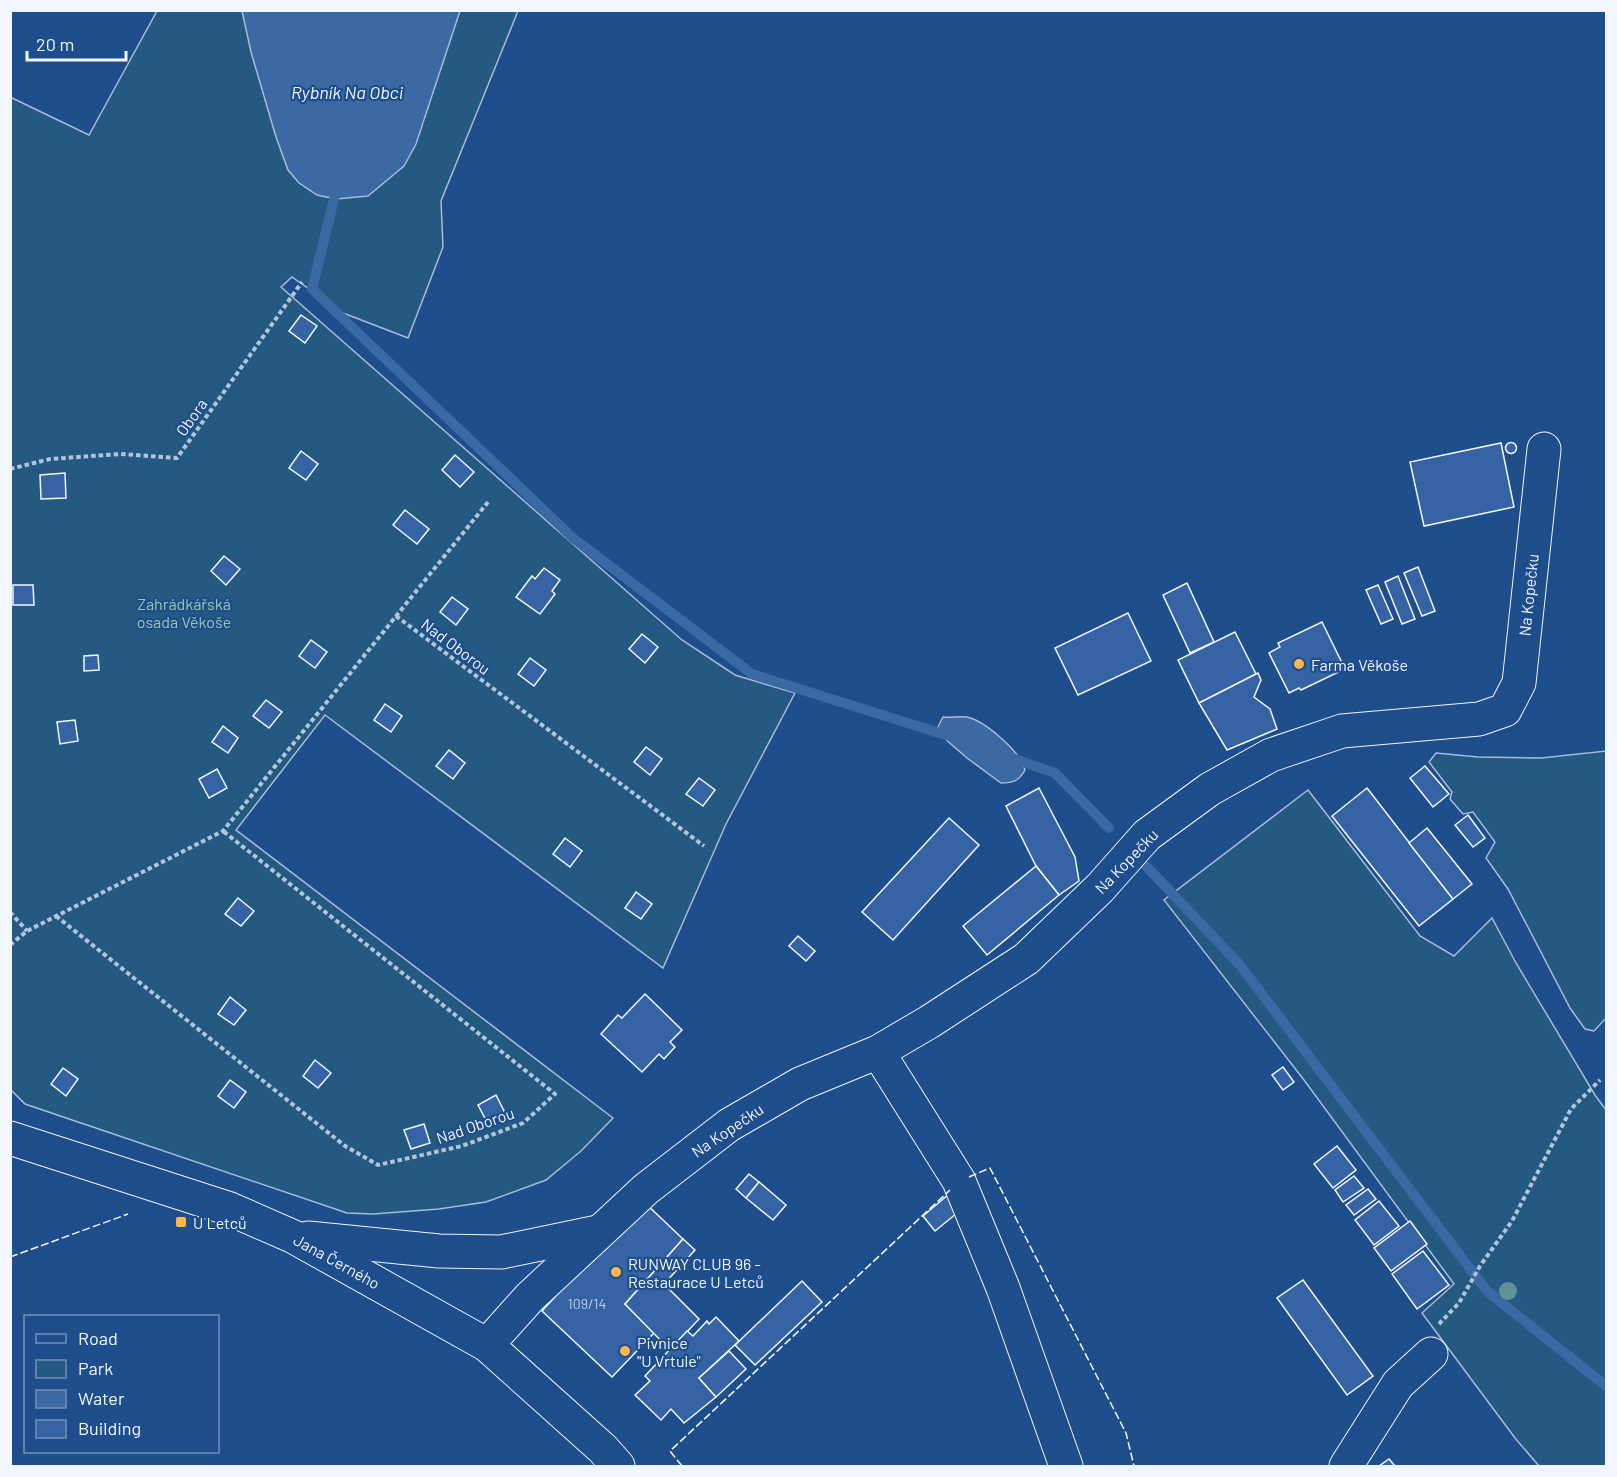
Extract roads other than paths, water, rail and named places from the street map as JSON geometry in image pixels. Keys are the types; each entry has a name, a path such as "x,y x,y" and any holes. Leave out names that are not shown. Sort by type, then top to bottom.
{"street":[{"name":"Na Kopečku","path":"488,1345 530,1296 598,1232 646,1189 729,1125 800,1084 878,1052 1026,959 1100,888 1147,835 1210,789 1271,754 1342,731 1479,719 1505,710 1519,683 1544,449"},
{"path":"878,1052 959,1181 1003,1288 1066,1467"},
{"name":"Jana Černého","path":"10,1138 230,1209 294,1237 488,1345 603,1449 618,1467"},
{"path":"294,1237 439,1251 501,1251 598,1232"},
{"path":"1346,1467 1398,1384 1433,1341"}],"water":[{"name":"Rybník Na Obci","path":"242,11 460,11 416,144 404,166 368,196 336,199 317,195 299,183 288,170 276,137 251,52"},
{"path":"943,717 967,717 983,724 1010,746 1022,763 1025,770 1023,774 1015,781 1001,783 936,731"}],"waterway":[{"path":"337,187 312,289 573,538 752,674 949,736"},
{"path":"1009,757 1055,773 1109,828"},
{"path":"1147,867 1239,964 1487,1291 1606,1386"}],"place":[{"name":"Farma Věkoše","path":"1299,664"},
{"name":"U Letců","path":"181,1222"},
{"name":"RUNWAY CLUB 96 - Restaurace U Letců","path":"616,1272"},
{"name":"Pivnice \"U Vrtule\"","path":"625,1351"}],"park label":[{"name":"Zahrádkářská osada Věkoše","path":"184,612"}]}
